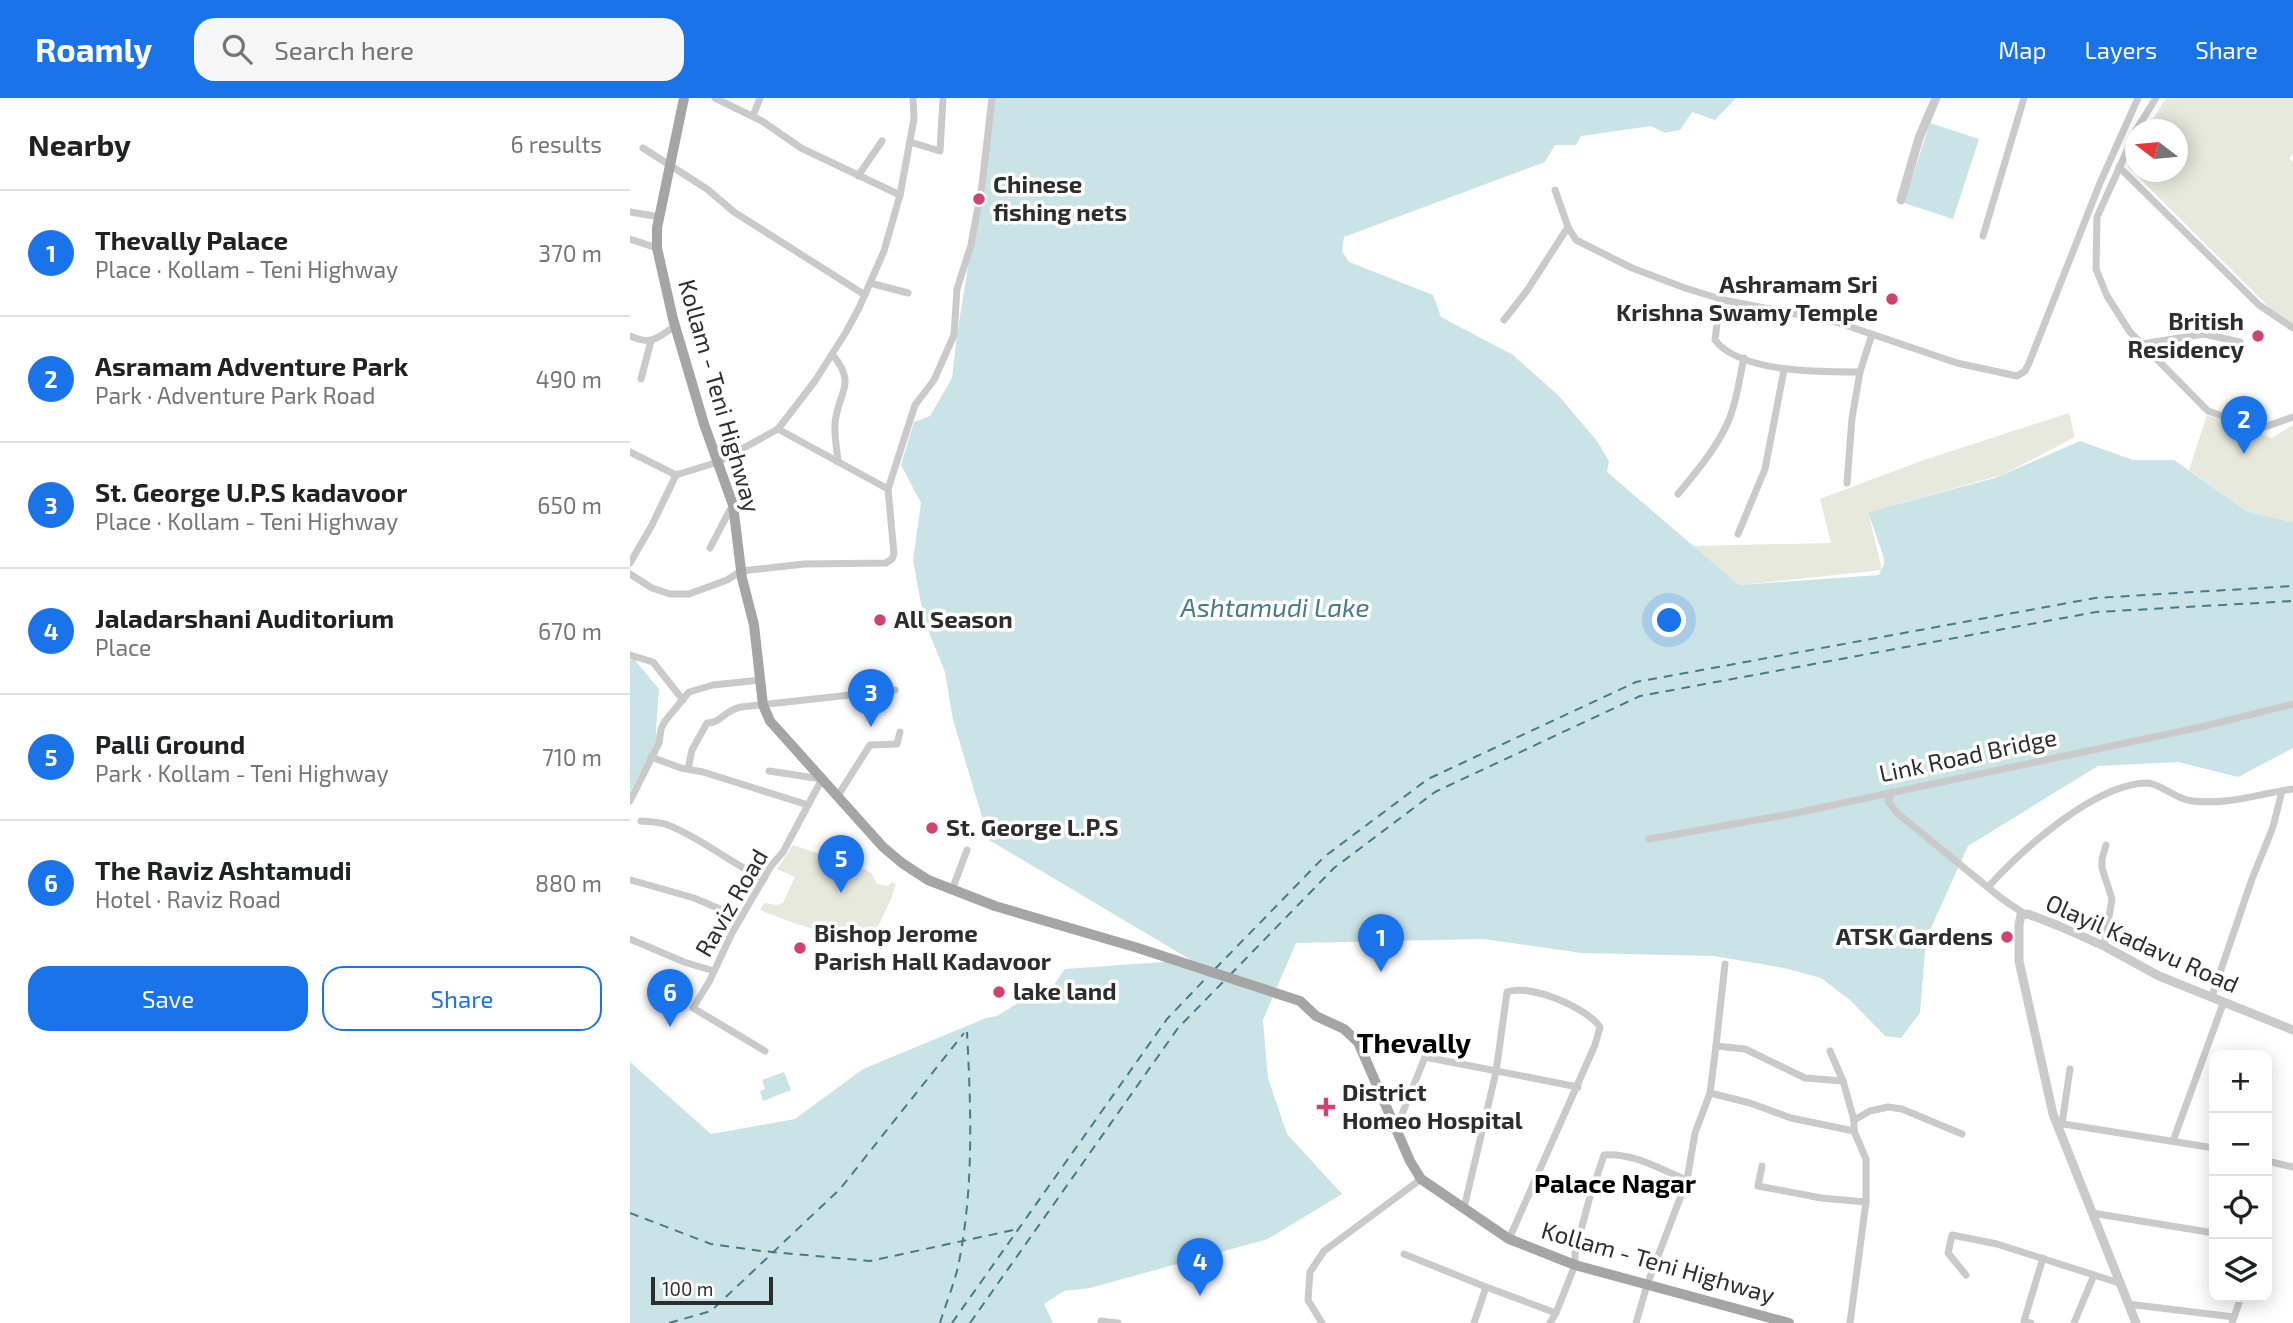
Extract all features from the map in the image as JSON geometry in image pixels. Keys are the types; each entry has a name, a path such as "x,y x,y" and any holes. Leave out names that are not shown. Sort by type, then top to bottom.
{"main road":[{"name":"Kollam - Teni Highway","path":"684,98 657,228 657,248 675,326 733,505 741,571 754,625 764,705 770,721 837,797 883,847 928,880 995,906 1138,948 1300,1001 1316,1016 1345,1030 1358,1042 1410,1161 1421,1179 1509,1239 1575,1265 1786,1323"}],"street":[{"path":"715,98 753,116 801,148 900,195"},
{"path":"753,116 760,98"},
{"path":"630,452 676,475 718,462 778,429 815,381 846,332 884,251 900,195 914,119 913,98"},
{"path":"910,142 940,151 943,98"},
{"path":"630,574 652,588 670,594 689,594 727,580 741,571 804,564 886,563 892,559 894,554 888,489 915,405 934,380 954,335 957,289 971,245 982,185 992,98"},
{"path":"1901,200 1919,138 1936,98"},
{"path":"1983,236 2024,98"},
{"path":"1555,190 1568,227 1576,240 1660,280 1720,299 1836,322 1957,363 2009,376 2022,374 2029,363 2138,98"},
{"path":"2143,119 2156,98"},
{"path":"858,176 882,141"},
{"path":"643,148 708,189 734,212 865,295"},
{"path":"2125,154 2097,217 2096,269 2107,296 2130,332 2208,411 2259,429 2293,416"},
{"path":"2119,167 2259,305 2293,328"},
{"path":"630,212 660,217"},
{"path":"1504,320 1526,292 1568,227"},
{"path":"630,239 657,248"},
{"path":"870,283 908,293"},
{"path":"1720,299 1715,340 1730,352 1784,370 1860,372"},
{"path":"630,336 645,342 651,341 675,326"},
{"path":"1847,483 1852,418 1860,372 1872,334"},
{"path":"2142,344 2204,334 2240,342"},
{"path":"641,379 651,341"},
{"path":"832,354 843,367 845,377 835,421 838,462"},
{"path":"1678,494 1701,466 1728,422 1744,358"},
{"path":"1738,534 1765,469 1784,370"},
{"path":"778,429 888,489"},
{"path":"630,563 676,475"},
{"path":"710,548 733,505"},
{"path":"630,542 640,546"},
{"path":"630,655 653,662 683,700"},
{"path":"630,801 659,743 665,721 689,692 761,680"},
{"path":"688,769 692,750 707,723 715,723 734,708 895,690"},
{"name":"Link Road Bridge","path":"1649,839 1796,813 2201,727 2293,704"},
{"path":"837,797 870,746 897,744 900,732"},
{"path":"651,757 808,805"},
{"path":"769,771 821,779"},
{"name":"Raviz Road","path":"765,1051 693,1008 742,916 783,852 821,779"},
{"path":"1988,887 2040,837 2090,802 2118,789 2150,783 2160,786 2169,794 2191,801 2238,801 2293,789"},
{"path":"2212,996 2273,827 2282,791"},
{"path":"1892,792 1888,801 1897,813 2023,913"},
{"path":"641,821 669,826 704,842 720,855 764,879"},
{"path":"2104,946 2112,899 2102,868 2106,845"},
{"path":"952,890 967,850"},
{"path":"631,880 694,898 742,916"},
{"name":"Olayil Kadavu Road","path":"2136,1323 2059,1123 2019,961 2021,915 2023,913 2059,926 2104,946 2159,976 2293,1030"},
{"path":"630,939 668,956 714,971"},
{"path":"1636,1323 1647,1285 1687,1180 1695,1133 1710,1093 1725,964"},
{"path":"1464,1208 1496,1072 1507,992 1522,989 1559,1000 1596,1021 1600,1027 1578,1087 1509,1239"},
{"path":"2173,1141 2224,1001"},
{"path":"1716,1046 1745,1049 1805,1078 1843,1081"},
{"path":"1830,1051 1843,1081 1854,1120 1854,1130 1866,1159 1866,1202 1850,1323"},
{"path":"1396,1130 1425,1057 1578,1087"},
{"path":"2070,1069 2059,1123 2209,1147"},
{"path":"1710,1093 1750,1103 1791,1118 1854,1130"},
{"path":"1854,1120 1882,1108 1902,1109 1962,1134"},
{"path":"1550,1323 1575,1265 1575,1252 1588,1200 1604,1155 1622,1155 1649,1162 1687,1180"},
{"path":"2272,1162 2293,1167"},
{"path":"1762,1166 1758,1186 1821,1198 1866,1202"},
{"path":"1317,1322 1308,1300 1310,1272 1324,1251 1421,1179"},
{"path":"2092,1213 2209,1232"},
{"path":"1966,1275 1948,1253 1952,1236 1997,1244 2119,1283"},
{"path":"1404,1254 1556,1313"},
{"path":"2031,1323 2024,1321 2043,1258"},
{"path":"2074,1323 2094,1275"},
{"path":"1474,1323 1486,1287"},
{"path":"2128,1304 2233,1320 2239,1302"},
{"path":"1101,1321 1118,1323"}],"shaded area":[{"path":"2166,98 2293,98 2293,154 2289,158 2293,162 2293,326 2288,326 2143,182 2188,182 2188,119 2153,119"},
{"path":"2069,413 2075,437 2002,475 1868,512 1882,570 1739,585 1693,546 1831,543 1820,499 1921,461"},
{"path":"2207,415 2272,438 2293,425 2293,522 2248,512 2189,470"},
{"path":"793,845 826,856 842,865 864,869 872,874 877,884 896,884 872,939 838,939 821,930 760,910 764,903 783,903 795,877 777,869"}],"water":[{"name":"Ashtamudi Lake","path":"995,98 1736,98 1715,120 1692,112 1680,130 1665,133 1651,126 1581,136 1576,145 1555,145 1545,162 1344,237 1342,251 1349,262 1433,295 1441,317 1513,355 1558,395 1597,441 1609,461 1607,472 1739,585 1879,575 1884,558 1868,512 1995,478 2080,441 2133,460 2174,460 2248,512 2293,522 2293,748 2238,777 2178,762 2098,766 1968,846 1926,939 1920,1013 1901,1038 1885,1036 1850,1000 1821,978 1784,968 1714,956 1582,953 1483,939 1296,943 1263,1020 1268,1078 1287,1134 1342,1194 1268,1239 1090,1288 1064,1291 1044,1304 1053,1323 630,1323 630,1062 711,1134 795,1119 863,1069 986,1018 997,1016 1034,993 1053,986 1065,969 1191,960 989,840 953,720 945,672 924,620 913,560 921,503 901,465 914,422 930,416 952,378"},
{"path":"1930,123 1979,139 1953,219 1904,203"},
{"path":"634,659 659,689 657,742 630,792 630,660"},
{"path":"784,1072 791,1090 763,1101 760,1091 765,1089 762,1080"}],"ferry route":[{"path":"1215,969 1324,857 1428,779 1636,682 2095,598 2293,586"},
{"path":"1230,975 1334,868 1435,792 1640,696 2096,612 2293,601"},
{"path":"952,1323 1167,1019 1209,975"},
{"path":"970,1323 1178,1028 1224,981"},
{"path":"940,1323 957,1270 967,1204 970,1118 967,1032"},
{"path":"669,1323 711,1311 840,1189 964,1033"},
{"path":"630,1213 711,1244 870,1261 1018,1229"}],"place":[{"name":"Chinese fishing nets","path":"979,199"},
{"name":"Ashramam Sri Krishna Swamy Temple","path":"1892,299"},
{"name":"British Residency","path":"2258,336"},
{"name":"Asramam Adventure Park","path":"2244,454"},
{"name":"All Season","path":"880,620"},
{"name":"St. George U.P.S kadavoor","path":"871,727"},
{"name":"St. George L.P.S","path":"932,828"},
{"name":"Palli Ground","path":"841,893"},
{"name":"ATSK Gardens","path":"2007,937"},
{"name":"Bishop Jerome Parish Hall Kadavoor","path":"800,948"},
{"name":"Thevally Palace","path":"1381,972"},
{"name":"lake land","path":"999,992"},
{"name":"The Raviz Ashtamudi","path":"670,1027"},
{"name":"District Homeo Hospital","path":"1326,1107"},
{"name":"Jaladarshani Auditorium","path":"1200,1296"}],"district":[{"name":"Thevally","path":"1414,1043"},
{"name":"Palace Nagar","path":"1615,1184"}]}
